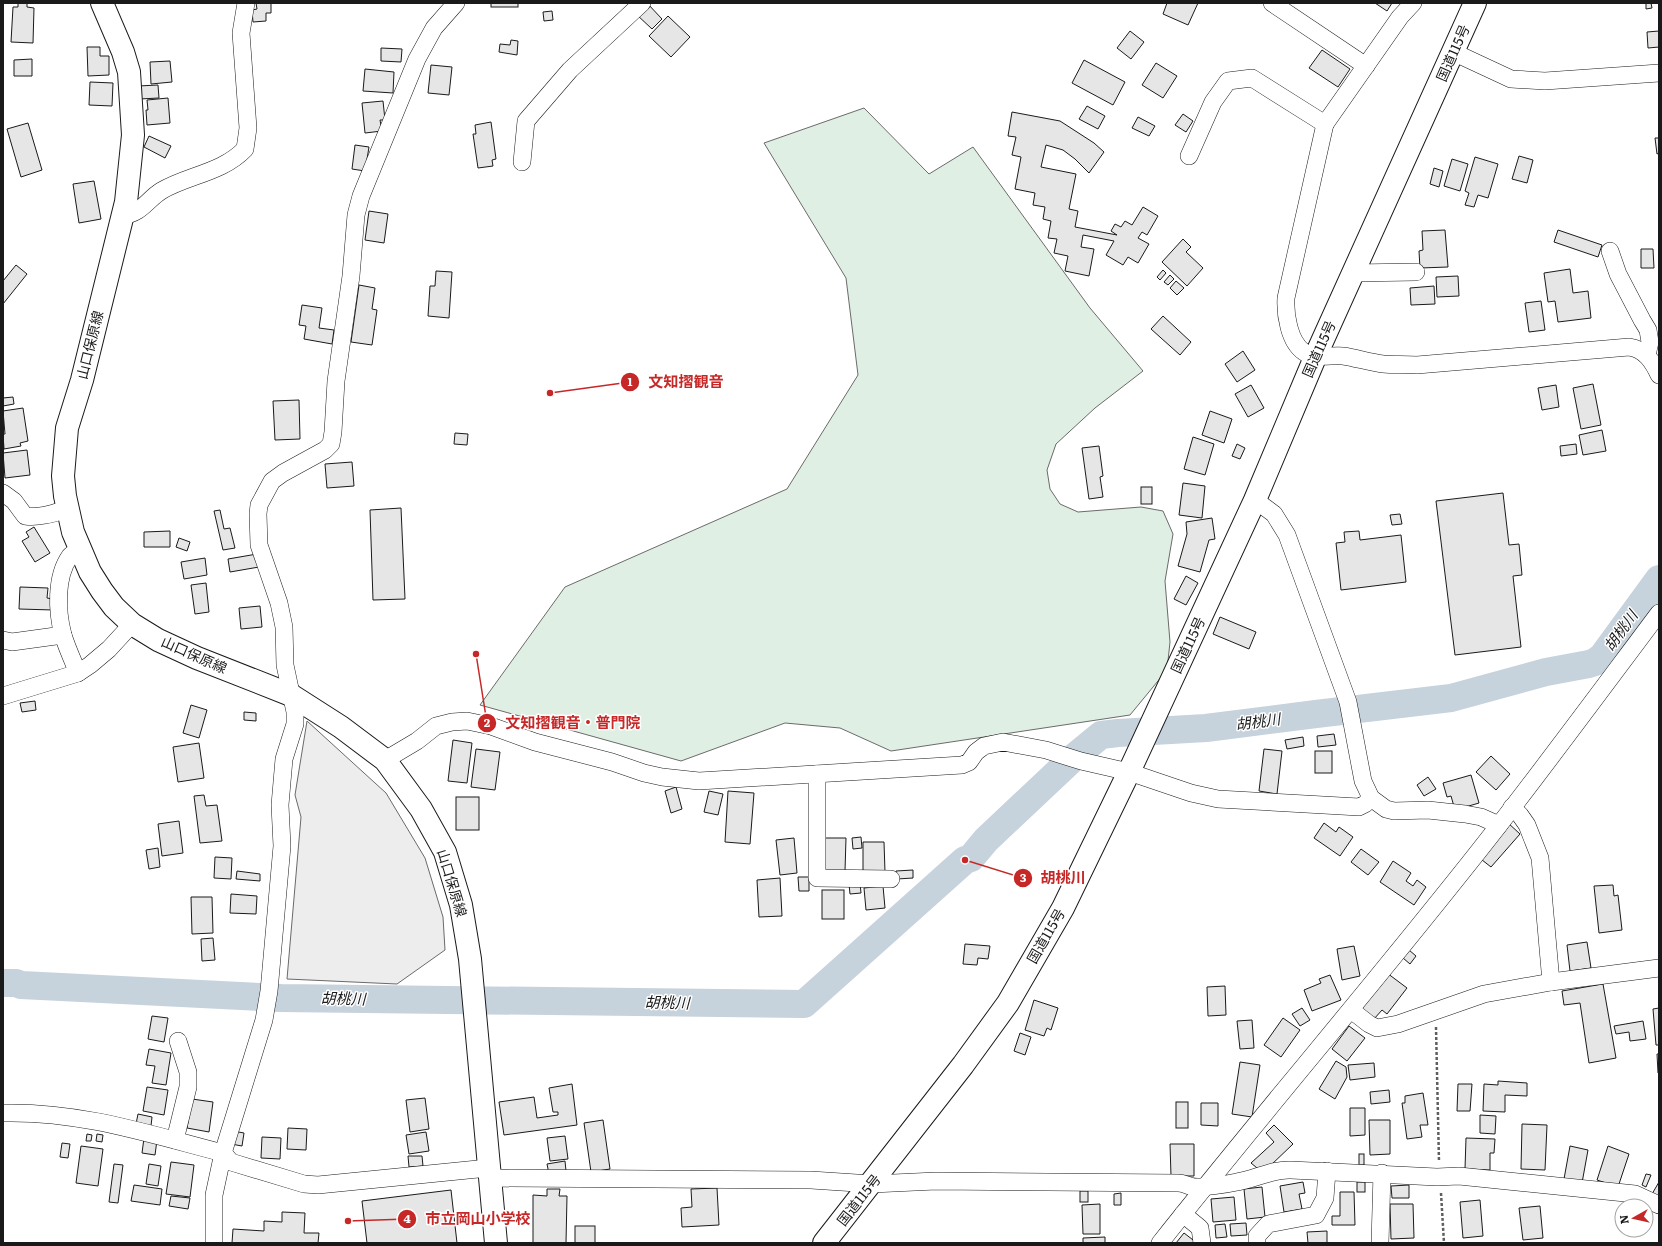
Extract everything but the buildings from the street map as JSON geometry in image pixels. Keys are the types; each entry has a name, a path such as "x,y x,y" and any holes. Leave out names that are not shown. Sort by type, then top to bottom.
{"main road":[{"name":"山口保原線","path":"102,3 123,52 129,72 133,135 126,202 82,380 67,428 63,476 73,532 90,572 114,607 132,624 158,640 196,658 291,695 341,727 385,760 421,808 445,852 461,905 470,959 496,1243"},
{"name":"国道115号","path":"824,1243 872,1184 963,1065 1008,1003 1063,908 1129,772 1255,500 1316,355 1475,3"}],"street":[{"path":"123,215 129,215 142,208 161,191 200,174 212,171 227,163 245,148 248,128 241,34 246,3"},
{"path":"214,1243 214,1195 223,1152 264,1020 269,991 282,846 280,805 284,759 295,724 295,712 285,666 284,627 279,603 259,545 259,505 272,481 283,473 325,450 331,444 336,381 351,276 356,215 361,196 425,42 434,28 456,3"},
{"path":"522,162 526,121 570,70 642,3"},
{"path":"1272,3 1366,66"},
{"path":"1413,3 1400,17 1325,124 1286,303 1288,324 1297,344 1304,352 1316,355 1343,356 1382,364 1416,365 1620,347 1634,348 1647,355 1652,361 1659,375"},
{"path":"1453,52 1511,79 1545,81 1659,73"},
{"path":"1189,156 1213,102 1228,81 1252,78 1325,124"},
{"path":"1610,251 1618,274 1648,330 1650,342 1647,355"},
{"path":"1353,273 1416,272"},
{"path":"3,493 14,501 25,516 45,516 68,509"},
{"path":"1255,500 1274,514 1287,535 1348,702 1362,781 1371,798 1386,809 1394,811 1428,810 1465,814 1481,817 1499,825"},
{"path":"78,673 63,635 59,604 62,576 71,555 80,550"},
{"path":"1160,1243 1204,1186 1351,1010 1499,825 1659,613"},
{"path":"3,696 78,673 109,649 132,624"},
{"path":"3,640 12,642 63,635"},
{"path":"385,760 417,741 436,726 452,722 467,721 491,726 535,742 662,777 699,781 962,765 969,762 976,752 984,746 1002,742 1046,750 1081,762 1129,772 1191,793 1218,799 1359,807 1371,798"},
{"path":"817,774 817,878 891,879"},
{"path":"1512,807 1527,825 1540,858 1551,982"},
{"path":"1351,1010 1369,1024 1377,1028 1398,1024 1484,994 1551,982 1659,968"},
{"path":"175,1140 188,1087 188,1072 178,1041"},
{"path":"3,1113 42,1113 93,1120 223,1152 231,1162 239,1165 304,1184 318,1185 489,1173 811,1180 872,1184 952,1181 1178,1183 1190,1186 1204,1186 1236,1183 1280,1170 1382,1173 1440,1177 1466,1176 1634,1194 1659,1205"},
{"path":"1257,1243 1257,1236 1268,1224 1316,1215 1325,1198 1327,1171"},
{"path":"1380,1243 1382,1173"},
{"path":"1183,1214 1200,1228 1202,1243"}],"path":[{"path":"1436,1010 1440,1177 1444,1243"}],"green space":[{"path":"864,108 929,174 973,147 1090,308 1143,371 1095,408 1056,444 1047,470 1050,489 1060,504 1078,512 1141,507 1163,511 1173,534 1165,581 1170,642 1167,670 1130,715 891,751 840,728 785,723 681,761 480,705 565,587 787,489 858,375 846,278 764,143"}],"shaded area":[{"path":"307,721 386,793 425,858 443,917 445,950 397,984 287,979 301,817 295,795"}],"waterway":[{"name":"胡桃川","path":"3,983 281,998 804,1004 965,860 971,858 986,840 1073,758 1101,735 1206,728 1451,698 1546,672 1589,664 1602,657 1659,579"}],"place":[{"name":"文知摺観音","path":"550,393"},
{"name":"文知摺観音・普門院","path":"476,654"},
{"name":"胡桃川","path":"965,860"},
{"name":"市立岡山小学校","path":"348,1221"}]}
